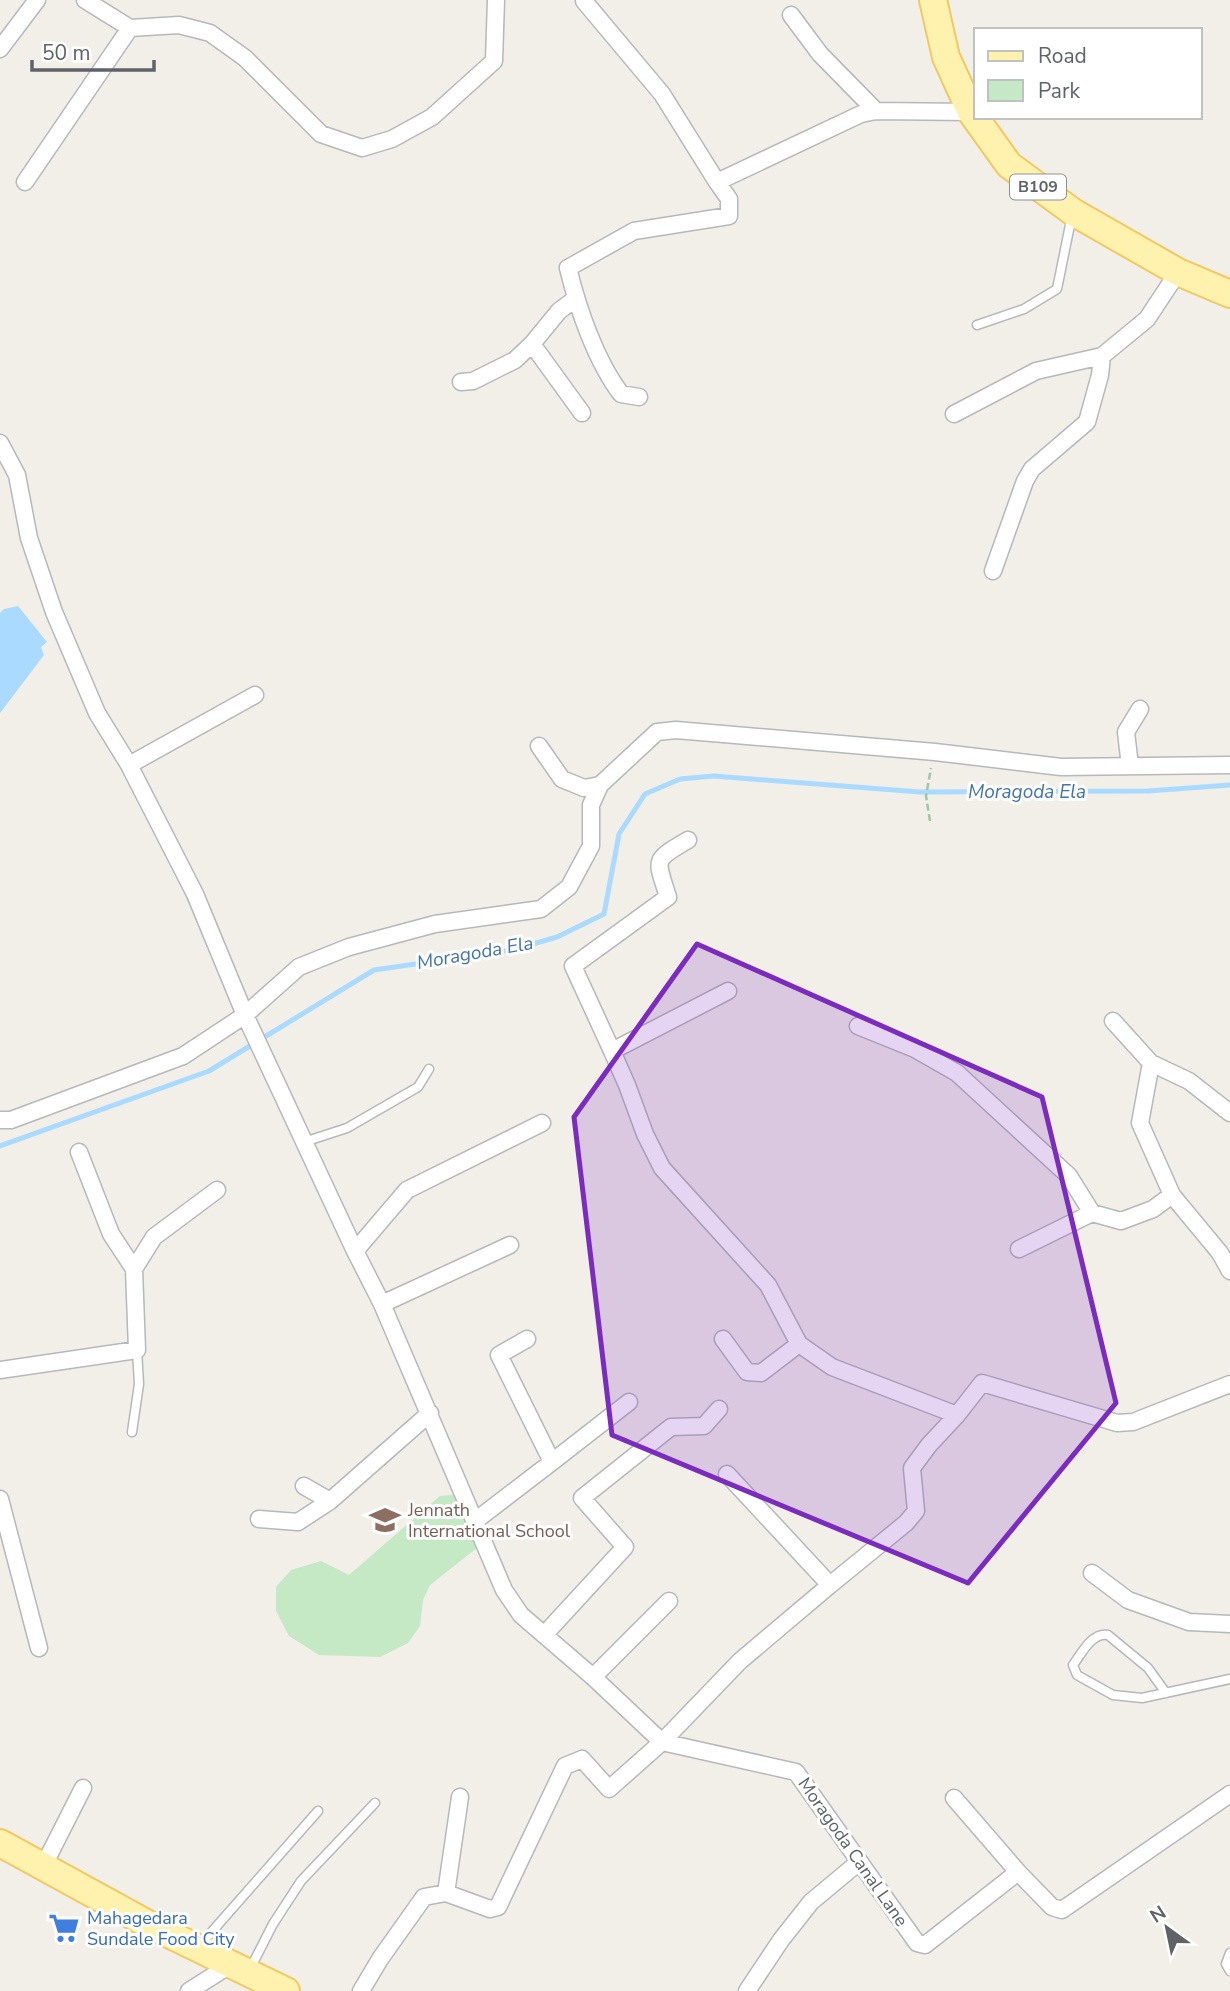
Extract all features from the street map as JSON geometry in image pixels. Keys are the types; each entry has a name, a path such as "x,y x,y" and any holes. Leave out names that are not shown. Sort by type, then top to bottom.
{"main road":[{"name":"B109","path":"933,0 946,58 974,116"},
{"name":"B109","path":"976,119 1009,165 1073,212 1178,272 1230,294"},
{"path":"0,1843 197,1949 286,1991"}],"street":[{"path":"0,49 37,0"},
{"path":"85,0 130,28 179,25 210,33 246,58 321,134 362,148 392,139 432,117 494,61 496,0"},
{"path":"584,1 662,94 729,199 729,216 634,230 568,268 575,299 610,379 621,394 639,397"},
{"path":"791,15 820,54 876,111"},
{"path":"25,181 130,28"},
{"path":"717,182 861,114 876,111 971,112"},
{"path":"954,414 1036,371 1102,356 1147,319 1178,272"},
{"path":"461,382 473,381 515,360 559,311 575,299"},
{"path":"532,344 582,413"},
{"path":"993,570 1032,469 1087,422 1100,375 1102,356"},
{"path":"0,443 17,475 29,538 54,612 97,713 128,765 195,894 245,1015 382,1304 504,1590 521,1615 593,1676 662,1742"},
{"path":"128,765 254,695"},
{"path":"1130,766 1126,732 1140,709"},
{"path":"0,1120 11,1120 183,1056 245,1015 299,967 349,947 435,924 541,909 569,887 591,846 591,805 600,785 657,732 677,730 935,752 1061,767 1230,765"},
{"path":"540,746 562,779 584,788 600,785"},
{"path":"688,840 661,856 658,864 668,897 573,966 627,1085 645,1134 662,1168 768,1285 799,1343 831,1367 957,1415"},
{"path":"612,1051 729,990"},
{"path":"1113,1021 1151,1063 1189,1081 1230,1113"},
{"path":"858,1026 915,1049 957,1073 1069,1176 1092,1213 1121,1222 1153,1209 1172,1195"},
{"path":"1151,1063 1140,1123 1172,1195 1220,1253 1230,1271"},
{"path":"355,1251 407,1190 542,1123"},
{"path":"0,1370 138,1350 134,1269 111,1234 79,1152"},
{"path":"134,1269 154,1237 217,1190"},
{"path":"1018,1249 1092,1213"},
{"path":"382,1304 510,1245"},
{"path":"527,1339 499,1355 552,1462"},
{"path":"723,1339 747,1372 761,1373 799,1343"},
{"path":"361,1991 424,1897 446,1893 490,1909 498,1907 565,1766 582,1759 609,1788 662,1742 740,1661 906,1523 916,1511 912,1468 982,1382 1117,1423 1133,1422 1230,1384"},
{"path":"475,1521 629,1402"},
{"path":"544,1635 625,1547 582,1498 671,1427 704,1426 719,1409"},
{"path":"259,1519 298,1522 330,1501 430,1413"},
{"path":"727,1474 830,1585"},
{"path":"304,1486 330,1501"},
{"path":"0,1499 38,1648"},
{"path":"1092,1573 1128,1600 1189,1622 1230,1623"},
{"path":"593,1676 669,1601"},
{"name":"Moragoda Canal Lane","path":"662,1742 796,1772 918,1943 925,1945 1018,1872"},
{"path":"43,1867 83,1788"},
{"path":"954,1798 1018,1872 1052,1907 1062,1910 1230,1794"},
{"path":"446,1893 460,1797"},
{"path":"747,1991 781,1940 811,1902 859,1862"},
{"path":"189,1991 239,1969"}],"lane":[{"path":"977,325 1024,309 1057,289 1073,212"},
{"path":"304,1142 347,1128 418,1087 429,1069"},
{"path":"132,1432 139,1384 138,1350"},
{"path":"1166,1693 1149,1668 1108,1635 1095,1637 1073,1665 1077,1675 1113,1695 1142,1698 1166,1693 1230,1679"},
{"path":"239,1969 301,1881 375,1803"},
{"path":"197,1949 318,1811"},
{"path":"1230,1953 1226,1964 1230,1971"}],"path":[{"path":"930,821 926,796 933,759"}],"highlighted area":[{"path":"697,944 1042,1097 1116,1403 968,1583 612,1435 574,1117"}],"green space":[{"path":"461,1494 482,1544 430,1585 423,1600 420,1626 408,1643 380,1657 319,1655 289,1636 276,1611 276,1587 291,1570 321,1561 349,1575 440,1496"}],"water":[{"path":"18,606 47,642 41,647 44,655 0,713 0,613 4,609"}],"waterway":[{"name":"Moragoda Ela","path":"0,1146 209,1071 374,970 512,950 557,937 604,914 619,834 645,794 680,779 714,776 920,792 1148,791 1230,785"}],"place":[{"name":"Jennath International School","path":"385,1520"},
{"name":"Mahagedara Sundale Food City","path":"64,1928"}]}
